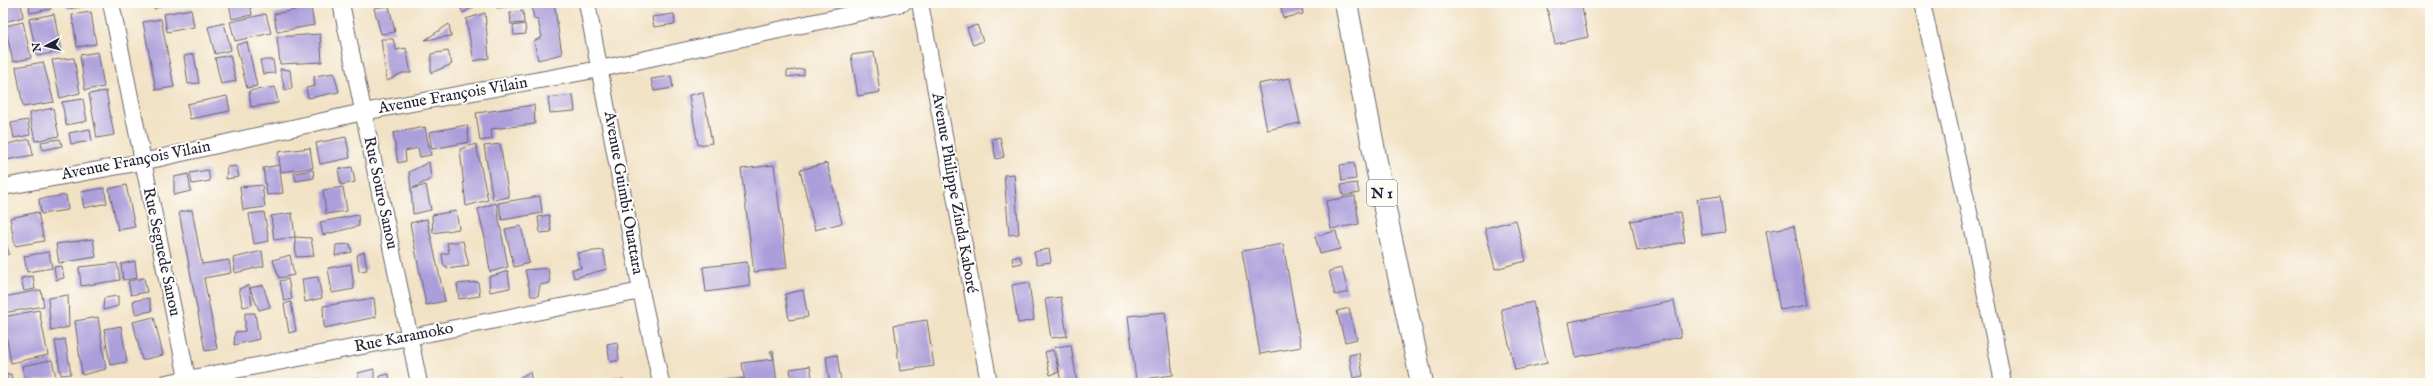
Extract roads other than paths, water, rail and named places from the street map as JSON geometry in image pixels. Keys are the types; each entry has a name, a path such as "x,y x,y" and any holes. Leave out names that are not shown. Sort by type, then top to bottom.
{"highway":[{"name":"N 1","path":"1346,3 1388,225 1422,383"}],"street":[{"name":"Rue Seguede Sanou","path":"111,3 142,162 188,381"},
{"name":"Rue Souro Sanou","path":"341,3 419,383"},
{"name":"Avenue Guimbi Ouattara","path":"587,3 641,291 661,383"},
{"name":"Avenue François Vilain","path":"3,187 142,162 363,112 600,68 903,3"},
{"name":"Avenue Philippe Zinda Kaboré","path":"920,3 989,383"},
{"path":"1922,3 1975,239 2003,383"},
{"name":"Rue Karamoko","path":"166,383 188,381 641,291"}]}
